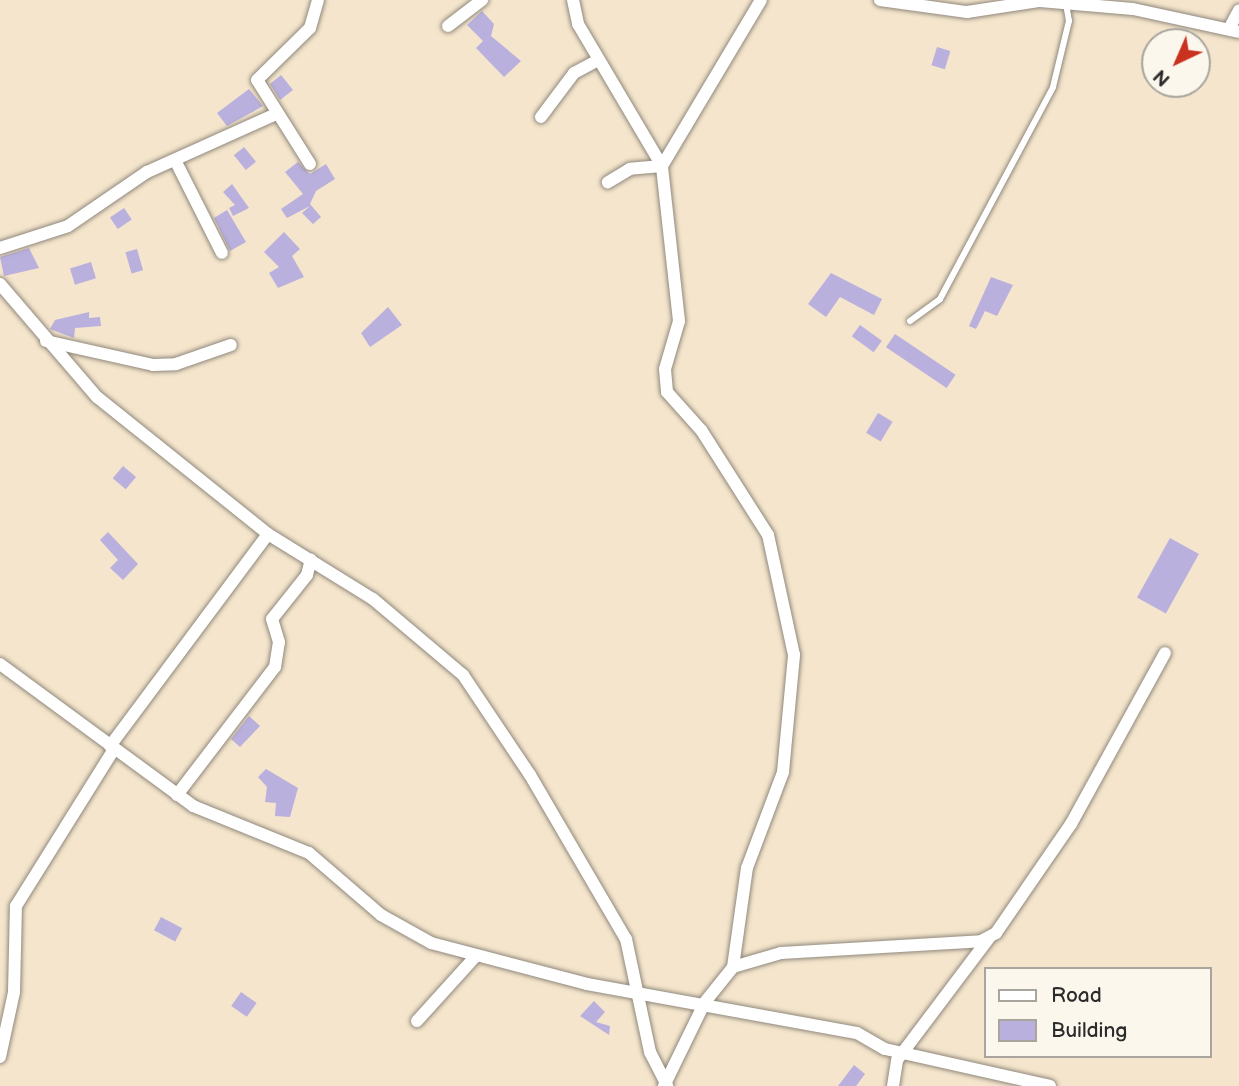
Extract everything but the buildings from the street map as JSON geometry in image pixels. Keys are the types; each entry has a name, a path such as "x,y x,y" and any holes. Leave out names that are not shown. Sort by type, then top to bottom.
{"street":[{"path":"310,164 260,89 260,72 310,28 318,0"},
{"path":"448,26 482,0"},
{"path":"573,0 598,60 662,166 679,321 665,369 667,392 701,430 768,535 794,655 783,772 747,868 733,967 705,1002 665,1086"},
{"path":"662,166 761,0"},
{"path":"880,0 967,12 1040,1 1133,9 1234,31 1239,10"},
{"path":"541,117 574,73 598,60"},
{"path":"0,248 68,226 175,160 276,114"},
{"path":"175,160 222,253"},
{"path":"608,182 630,169 662,166"},
{"path":"2,291 97,397 268,534 373,599 480,698 626,939 637,991 665,1086"},
{"path":"46,341 152,365 176,364 231,345"},
{"path":"0,1057 14,992 16,906 112,748 268,534"},
{"path":"177,795 275,667 279,655 272,619 307,575 311,559"},
{"path":"893,1086 904,1053 1071,824 1165,653"},
{"path":"0,664 177,795 219,819 309,853 381,915 431,943 476,956 637,991 705,1002 769,1021 857,1033 904,1053 1050,1086"},
{"path":"733,967 781,953 989,938"},
{"path":"416,1021 476,956"}],"lane":[{"path":"910,321 940,299 1053,87 1069,21 1066,4"}]}
